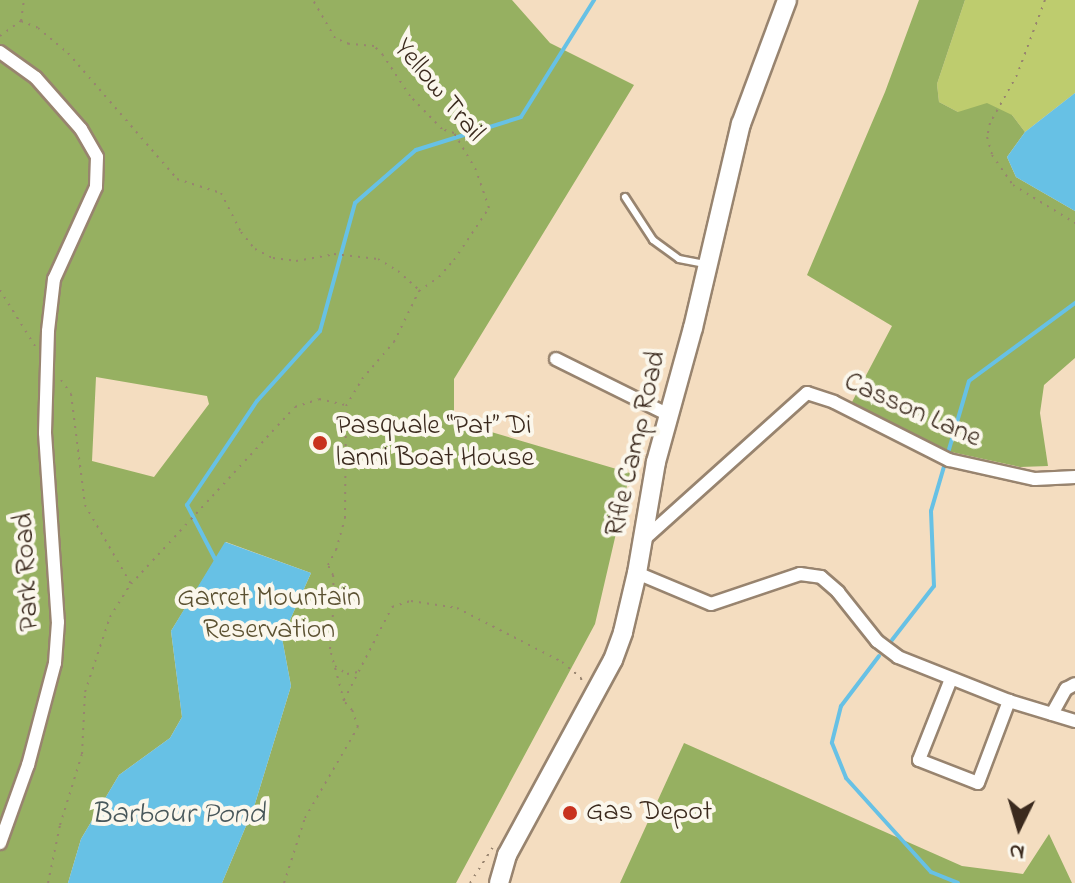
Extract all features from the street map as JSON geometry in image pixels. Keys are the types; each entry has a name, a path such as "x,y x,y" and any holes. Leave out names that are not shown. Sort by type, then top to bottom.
{"street":[{"name":"Rifle Camp Road","path":"499,883 500,850 613,660 637,573 669,415 745,110 787,0"},
{"name":"Park Road","path":"0,52 36,78 81,129 97,157 96,187 54,279 46,359 47,471 58,622 55,663 28,765 0,843"},
{"path":"556,359 669,415"},
{"name":"Casson Lane","path":"641,542 807,393 834,402 949,460 1035,479 1075,477"},
{"path":"637,573 711,604 800,574 821,577 838,592 877,641 898,657 1009,701 1075,721"},
{"path":"951,679 919,760 978,783 1009,701"},
{"path":"1052,714 1066,689 1075,684"},
{"path":"490,883 500,850"}],"lane":[{"path":"625,197 659,245 679,259 707,265"}],"path":[{"path":"0,36 21,21 24,0"},
{"name":"Yellow Trail","path":"313,0 335,38 349,44 374,46 410,96 442,129 454,133 476,170 489,208 486,218 474,226 439,277 419,291 394,342 362,379 346,406"},
{"path":"1045,0 1017,75 990,123 987,137 992,155 1013,185 1075,223"},
{"path":"21,21 38,28 68,53 177,179 221,193 241,232 255,249 273,258 296,261 334,254 378,259 398,271 419,291"},
{"path":"0,290 27,338 71,394 85,505 131,584"},
{"path":"48,883 60,825 82,754 85,692 110,617 131,584 295,407 319,399 346,406 345,518 336,550 328,565 333,575 330,649 344,701 352,710 358,727 305,818 284,883"},
{"path":"344,701 392,607 411,601 457,608 562,662 581,678 583,695"},
{"path":"334,665 347,674 359,671"},
{"path":"470,883 500,850"}],"green space":[{"name":"Garret Mountain Reservation","path":"0,0 512,0 550,43 634,85 454,379 454,421 630,473 595,624 456,883 222,883 254,807 291,686 282,638 311,573 226,542 171,631 182,717 170,738 119,775 81,839 68,883 0,883","holes":["96,377 207,396 209,404 154,477 92,461"]},
{"path":"919,0 965,0 937,84 939,102 958,112 987,103 1012,115 1025,132 1007,157 1016,177 1075,211 1075,358 1044,385 1040,413 1048,466 1020,467 942,450 852,402 892,326 807,275 885,92"},
{"path":"965,0 1075,0 1075,93 1025,132 1012,115 958,112 939,102 937,84"},
{"path":"684,743 962,866 1023,874 1049,834 1072,883 620,883"}],"water":[{"path":"1075,93 1075,211 1016,177 1007,157 1025,132"},
{"name":"Barbour Pond","path":"225,542 311,573 282,638 291,686 254,807 222,883 68,883 81,839 119,775 170,738 182,717 171,631"}],"waterway":[{"path":"215,559 187,505 257,401 320,331 355,203 416,150 521,117 594,0"},
{"path":"892,640 934,586 931,511 969,381 1075,303"},
{"path":"879,656 841,706 832,743 846,778 931,872 958,883"}],"place":[{"name":"Pasquale “Pat” Di lanni Boat House","path":"320,443"},
{"name":"Gas Depot","path":"570,813"}]}
